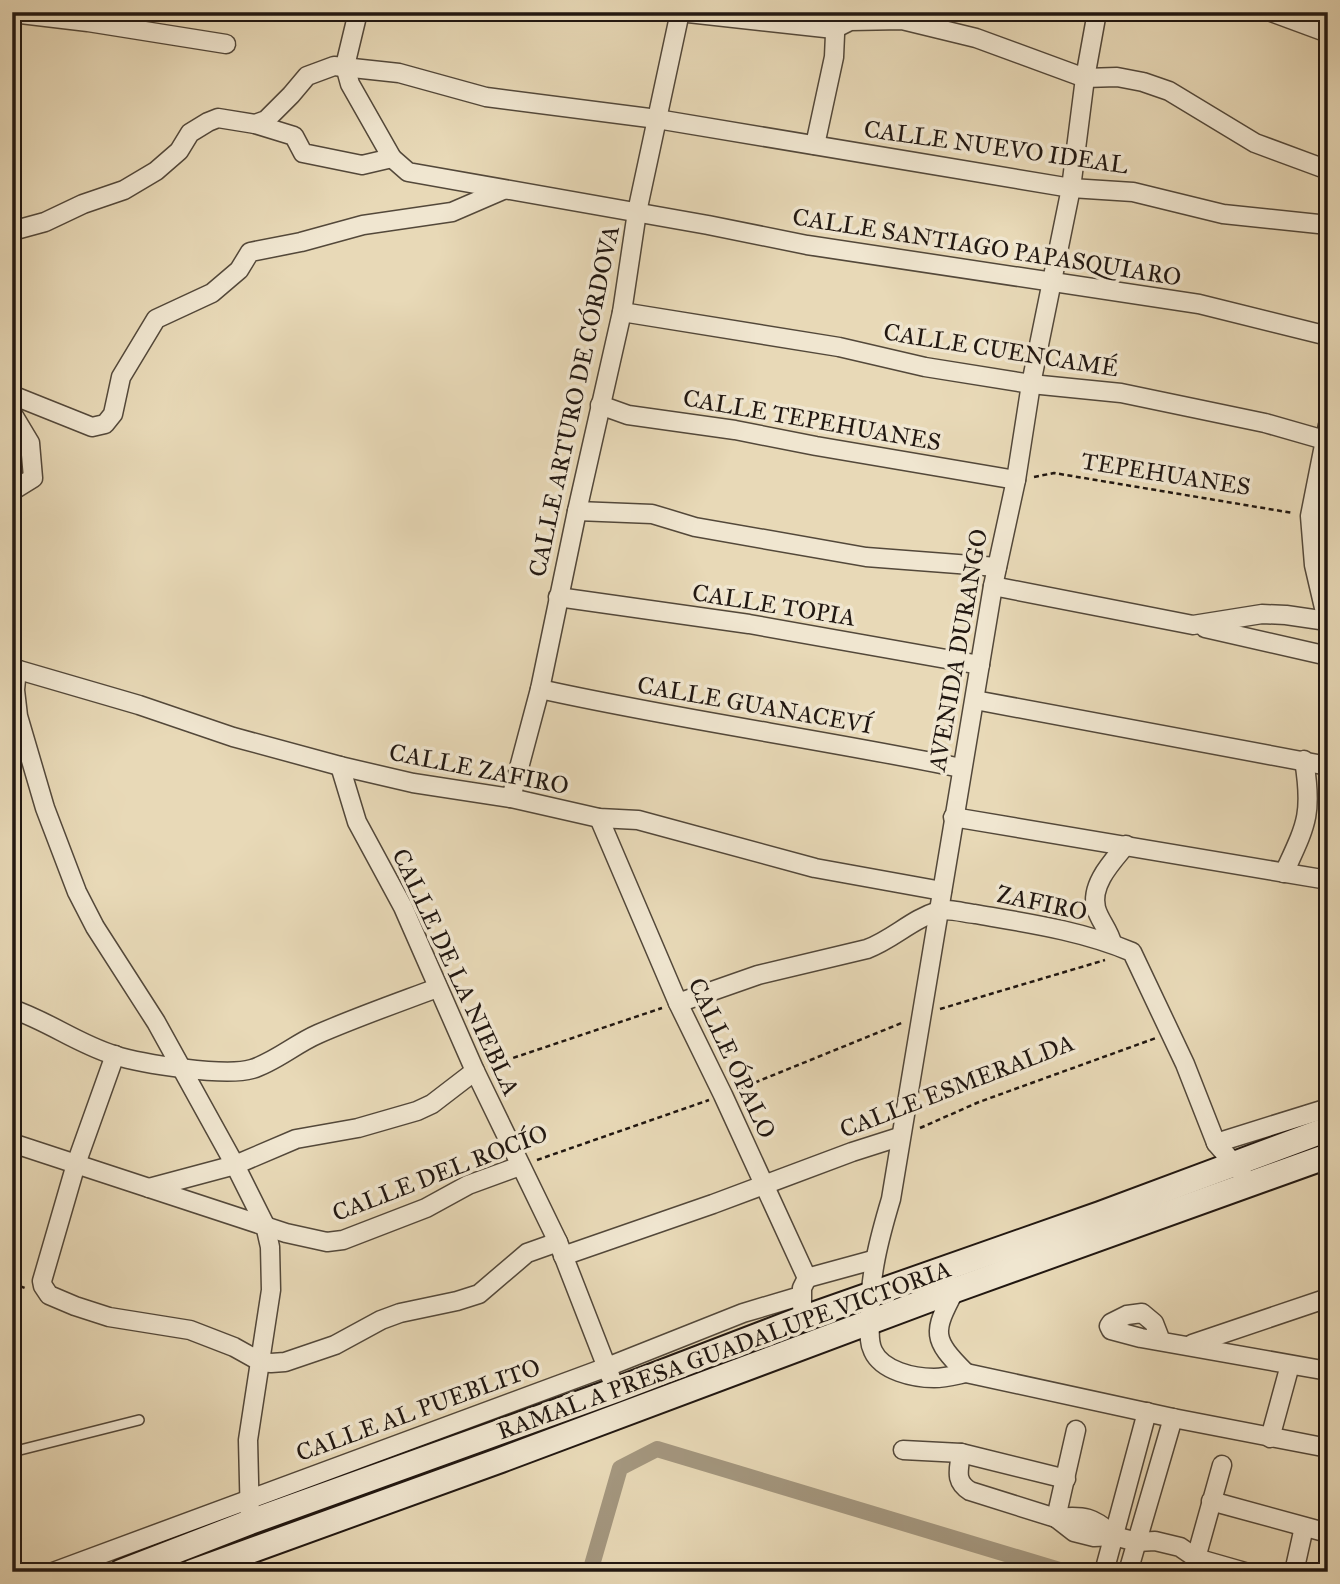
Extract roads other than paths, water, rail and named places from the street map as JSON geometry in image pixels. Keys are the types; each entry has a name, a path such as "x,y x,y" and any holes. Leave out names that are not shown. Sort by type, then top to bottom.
{"main road":[{"name":"RAMAL A PRESA GUADALUPE VICTORIA","path":"192,1572 623,1415 955,1290 1242,1174 1328,1129"},
{"name":"RAMAL A PRESA GUADALUPE VICTORIA","path":"121,1572 249,1511 404,1453 615,1390 802,1307 869,1296 1242,1174 1328,1156"}],"street":[{"path":"12,230 45,222 124,190 156,171 179,151 190,133 218,118 255,124 294,136 303,153 362,165 392,158 350,84 345,66 358,12"},
{"path":"680,12 835,21 902,20 976,38 1085,78 1116,77 1170,91 1255,143 1328,170"},
{"name":"CALLE ARTURO DE CÓRDOVA","path":"511,798 540,689 622,312 637,212 680,12"},
{"name":"AVENIDA DURANGO","path":"1097,12 1070,188 1031,384 1016,480 993,586 961,768 891,1199 873,1260 869,1296 869,1341 872,1351 889,1368 934,1378 966,1373 1328,1448"},
{"path":"1271,12 1328,33"},
{"path":"12,13 90,17 226,44"},
{"path":"815,145 834,57 835,21"},
{"path":"255,124 273,114 307,76 322,69 345,66"},
{"name":"CALLE NUEVO IDEAL","path":"345,66 399,73 486,97 657,119 1070,188 1133,192 1223,214 1328,225"},
{"name":"CALLE SANTIAGO PAPASQUIARO","path":"392,158 408,172 807,245 1199,304 1328,336"},
{"path":"12,395 92,427 105,424 113,414 121,377 156,319 212,293 239,270 250,252 301,242 363,225 452,212 505,190"},
{"name":"CALLE CUENCAMÉ","path":"622,312 839,346 907,364 1031,384 1121,393 1326,435"},
{"name":"CALLE TEPEHUANES","path":"600,405 628,415 735,430 1016,480"},
{"path":"12,413 30,443 33,478 12,491"},
{"path":"1193,625 1262,614 1286,615 1327,623 1314,565 1310,516 1326,435"},
{"path":"577,512 652,514 695,527 866,557 997,567"},
{"path":"993,586 1193,625 1328,656"},
{"name":"CALLE TOPIA","path":"558,597 749,624 980,665"},
{"path":"15,669 18,716 45,808 69,873 95,927 156,1022 234,1165 265,1225 270,1247 271,1275 261,1362 247,1440 249,1511 53,1572"},
{"name":"CALLE ZAFIRO","path":"15,669 139,705 233,737 340,766 413,783 511,798 599,818 638,820 815,868 942,891"},
{"name":"CALLE GUANACEVÍ","path":"540,689 714,724 788,734 961,768"},
{"path":"975,700 1328,766"},
{"path":"1284,873 1307,822 1308,787 1304,760"},
{"name":"CALLE DE LA NIEBLA","path":"340,766 357,822 403,907 475,1071 561,1249 623,1415"},
{"path":"953,817 1328,880"},
{"name":"CALLE ÓPALO","path":"599,818 678,1003 807,1278"},
{"path":"1112,943 1096,909 1095,895 1110,865 1126,845"},
{"path":"678,1003 758,975 874,946 940,910"},
{"name":"ZAFIRO","path":"940,910 1008,920 1112,943 1132,951 1185,1064 1216,1143"},
{"path":"12,1009 39,1018 87,1044 115,1055 223,1072 252,1069 316,1035 437,988"},
{"path":"115,1055 76,1164 43,1286 49,1295 108,1317 190,1329 234,1347 261,1362"},
{"path":"149,1188 234,1165 296,1139 358,1128 417,1111 432,1104 475,1071"},
{"path":"1242,1174 1216,1143 1328,1108"},
{"name":"CALLE ESMERALDA","path":"261,1362 285,1362 335,1345 381,1320 479,1294 527,1253 561,1249 764,1185 900,1136"},
{"name":"CALLE DEL ROCÍO","path":"12,1143 306,1239 327,1242 344,1240 426,1208 468,1185 520,1166"},
{"path":"802,1307 807,1278 873,1260"},
{"path":"955,1290 942,1314 940,1343 966,1373"},
{"path":"1189,1345 1328,1298"},
{"name":"CALLE AL PUEBLITO","path":"404,1453 732,1317 802,1307"},
{"path":"1161,1340 1328,1371"},
{"path":"1270,1438 1290,1364"},
{"path":"1104,1572 1147,1412"},
{"path":"1128,1572 1173,1418"},
{"path":"1056,1518 1076,1430"},
{"path":"903,1450 961,1453 1066,1479"},
{"path":"961,1453 957,1476 962,1485 970,1491 1056,1518 1078,1516 1099,1522 1114,1536 1137,1542 1152,1552 1176,1559 1196,1558 1245,1572"},
{"path":"1196,1558 1222,1465"},
{"path":"1211,1501 1328,1532"},
{"path":"1294,1572 1304,1527"}],"lane":[{"path":"12,1452 139,1420"}],"waterway":[{"path":"590,1572 620,1468 657,1449 1066,1572"}]}
